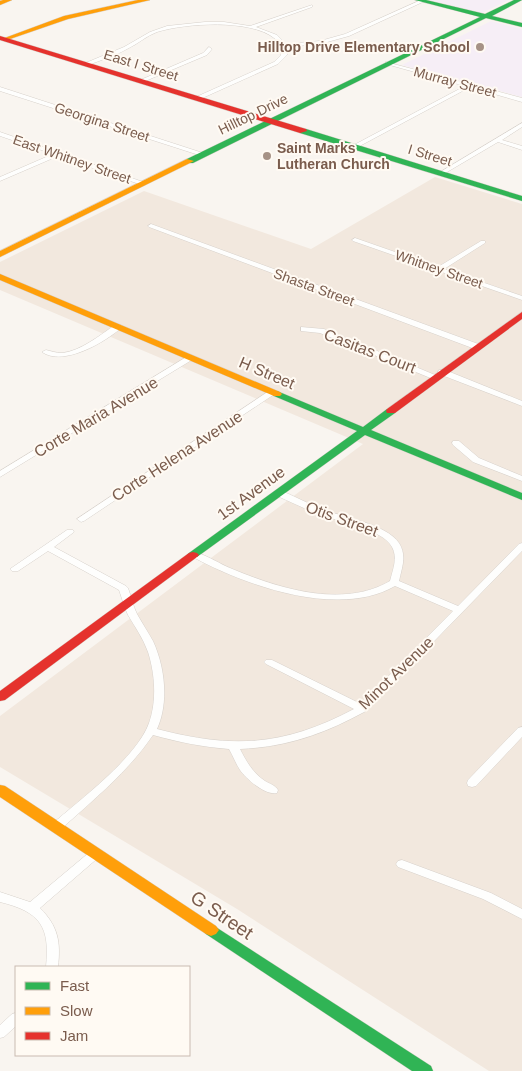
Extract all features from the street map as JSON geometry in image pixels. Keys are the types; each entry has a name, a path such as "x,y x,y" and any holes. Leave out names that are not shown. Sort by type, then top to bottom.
{"street":[{"path":"0,3 9,0"},
{"path":"2,39 66,17 147,0"},
{"name":"Hilltop Drive","path":"0,254 518,0"},
{"path":"86,64 126,48 148,34 168,27 209,23 251,27 274,36 285,46 320,42 346,36 420,1 522,25"},
{"path":"251,27 310,6"},
{"name":"East I Street","path":"2,39 272,121"},
{"path":"198,98 276,62 284,54 285,46"},
{"path":"141,80 205,54 209,49"},
{"name":"Murray Street","path":"388,64 522,100"},
{"path":"354,147 469,86"},
{"name":"Georgina Street","path":"0,89 204,155"},
{"name":"I Street","path":"272,121 522,199"},
{"path":"440,174 522,126"},
{"name":"East Whitney Street","path":"0,134 144,184"},
{"path":"497,140 522,148"},
{"path":"0,179 58,154"},
{"name":"Shasta Street","path":"151,226 478,347"},
{"name":"Whitney Street","path":"355,240 522,298"},
{"path":"439,269 482,242"},
{"name":"H Street","path":"0,277 522,498"},
{"name":"1st Avenue","path":"0,697 522,315"},
{"path":"46,352 50,355 65,356 118,327"},
{"name":"Casitas Court","path":"304,328 321,331 439,375"},
{"name":"Corte Maria Avenue","path":"0,475 191,358"},
{"path":"439,375 522,404"},
{"name":"Corte Helena Avenue","path":"81,519 272,393"},
{"path":"456,443 476,460 522,478"},
{"name":"Otis Street","path":"278,493 322,512 368,527 385,535 395,544 400,558 394,582"},
{"path":"15,569 70,532"},
{"name":"Minot Avenue","path":"150,731 178,740 233,746 274,744 338,723 362,709 522,546"},
{"path":"47,547 123,588 130,602 133,616 140,624 151,647 156,668 157,700 150,731 121,768 56,827"},
{"path":"194,554 210,563 254,580 324,597 359,596 394,582 460,610"},
{"path":"269,662 362,709"},
{"path":"472,784 522,731"},
{"path":"233,746 245,769 260,783 273,790"},
{"name":"G Street","path":"0,790 425,1071"},
{"path":"33,907 95,854"},
{"path":"402,864 487,896 522,914"},
{"path":"0,897 33,907 44,919 54,943 52,966"},
{"path":"0,1033 15,1019"}],"shaded area":[{"path":"429,0 509,0 482,13"},
{"name":"Hilltop Drive Elementary School","path":"491,21 522,29 522,97 402,65"},
{"path":"435,177 522,204 522,1071 489,1071 237,909 0,767 0,716 363,444 0,290 0,262 144,191 311,249"}],"traffic: fast":[{"path":"418,0 522,25"},
{"path":"190,161 519,0"},
{"path":"303,131 522,199"},
{"path":"277,394 522,497"},
{"path":"193,555 391,411"},
{"path":"211,930 425,1071"}],"traffic: slow":[{"path":"0,3 9,0"},
{"path":"5,39 66,17 147,0"},
{"path":"0,254 190,161"},
{"path":"0,277 277,394"},
{"path":"0,790 211,930"}],"traffic: jam":[{"path":"0,38 303,131"},
{"path":"391,411 522,315"},
{"path":"0,697 193,555"}],"place":[{"name":"Hilltop Drive Elementary School","path":"480,47"},
{"name":"Saint Marks Lutheran Church","path":"267,156"}]}
